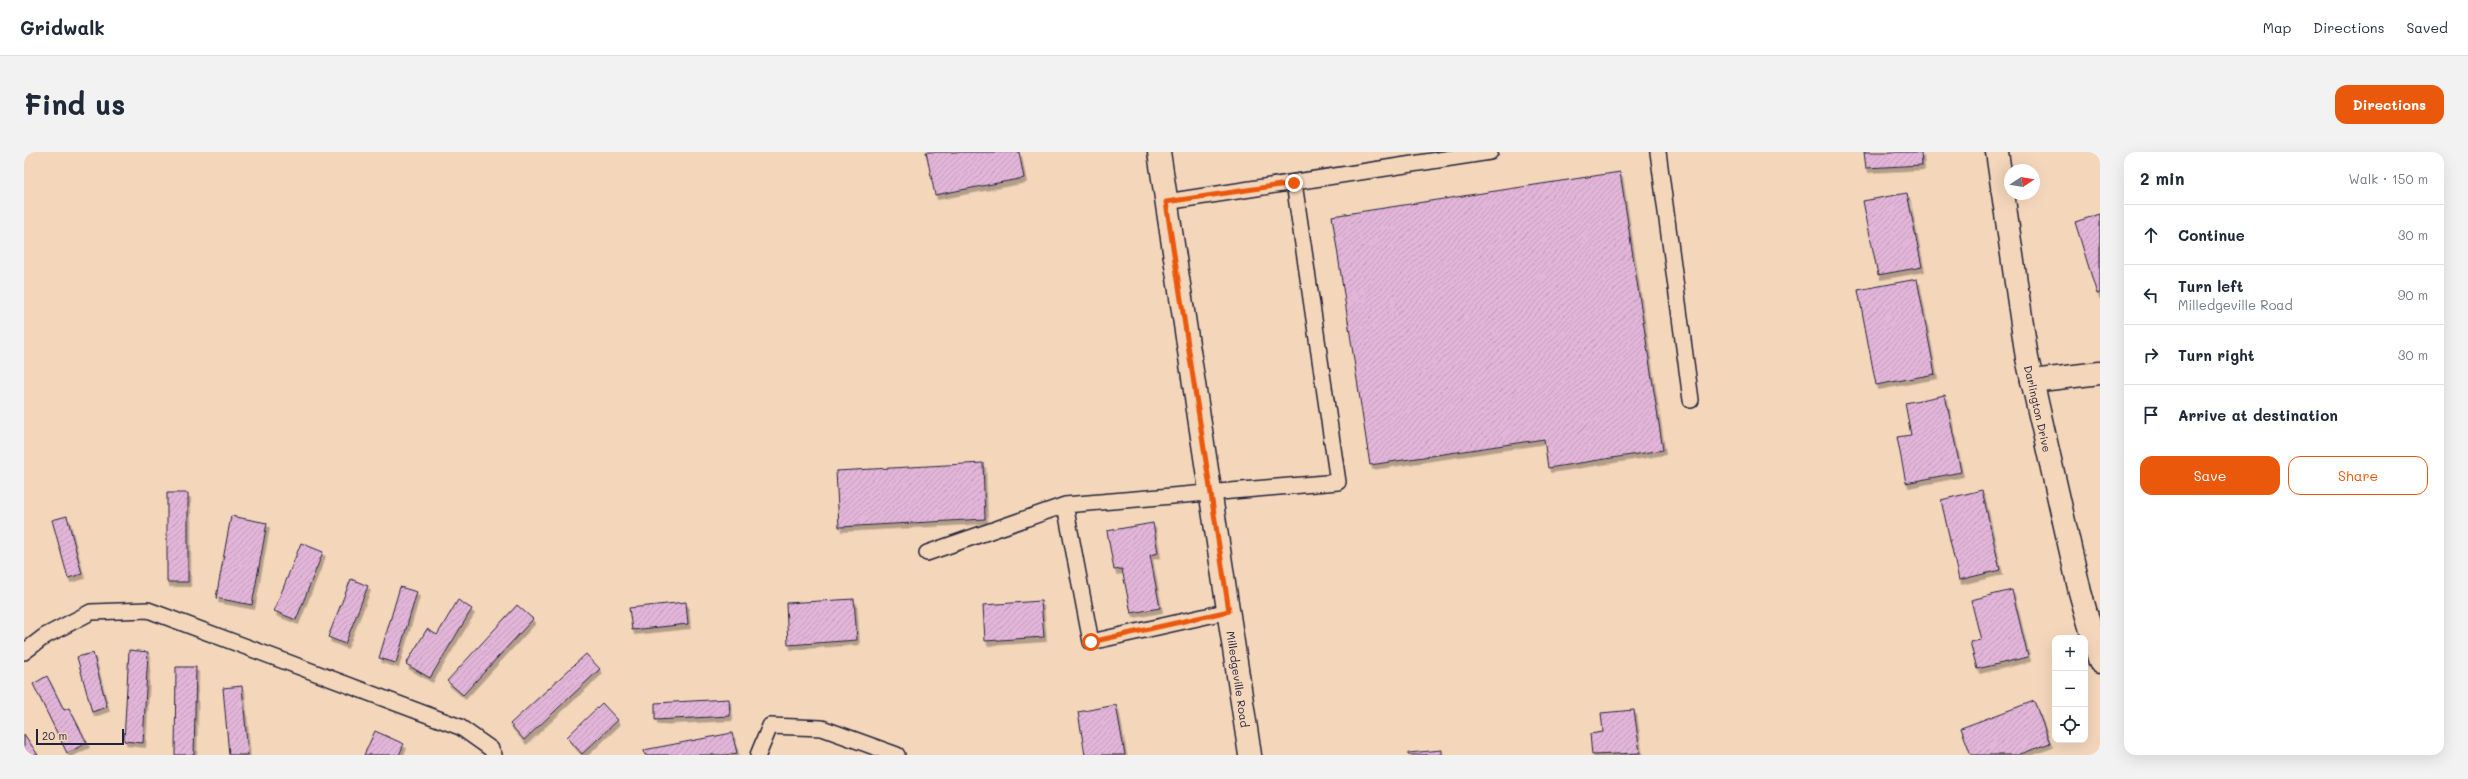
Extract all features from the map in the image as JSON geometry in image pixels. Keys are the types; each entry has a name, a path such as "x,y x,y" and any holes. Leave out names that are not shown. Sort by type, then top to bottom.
{"street":[{"name":"Milledgeville Road","path":"1159,152 1212,493 1250,755"},
{"name":"Darlington Drive","path":"1997,152 2027,358 2080,592 2100,662"},
{"path":"2032,381 2100,373"}],"lane":[{"path":"1166,202 1490,152"},
{"path":"1658,152 1691,400"},
{"path":"927,553 1065,505 1338,482 1294,183"},
{"path":"1065,505 1091,642 1229,611"},
{"path":"24,652 46,636 91,612 148,610 460,727 491,749 494,755"},
{"path":"758,755 770,726 822,728 897,755"}],"building":[{"path":"926,152 1019,152 1024,178 935,195"},
{"path":"1864,152 1921,152 1922,165 1866,168"},
{"path":"1620,172 1663,450 1548,468 1544,439 1370,465 1332,216"},
{"path":"1907,193 1922,267 1878,275 1863,201"},
{"path":"2100,214 2100,293 2097,294 2075,222"},
{"path":"1917,279 1935,374 1876,385 1858,290"},
{"path":"1945,395 1961,472 1906,483 1897,437 1911,435 1905,403"},
{"path":"983,463 985,519 839,527 836,471"},
{"path":"1982,490 2000,570 1959,580 1941,500"},
{"path":"167,493 188,493 188,582 167,582"},
{"path":"67,516 82,574 68,578 52,520"},
{"path":"231,516 267,523 252,605 216,598"},
{"path":"1153,523 1158,553 1150,555 1160,608 1131,613 1122,569 1114,570 1107,531"},
{"path":"301,543 323,552 296,620 274,611"},
{"path":"351,579 368,586 345,644 328,637"},
{"path":"400,587 417,592 396,663 379,658"},
{"path":"2012,590 2028,657 1977,669 1970,642 1981,640 1971,600"},
{"path":"854,599 857,640 788,645 786,603"},
{"path":"458,600 472,609 430,678 406,664 427,629 437,635"},
{"path":"1041,601 1044,637 985,641 983,605"},
{"path":"686,602 688,624 632,630 629,608"},
{"path":"517,605 533,619 463,695 447,681"},
{"path":"129,650 148,652 143,743 124,741"},
{"path":"93,653 107,707 92,712 77,657"},
{"path":"586,654 600,669 524,740 510,724"},
{"path":"176,667 196,667 194,755 175,755"},
{"path":"47,676 64,710 69,708 87,743 67,753 33,684"},
{"path":"242,686 248,755 229,755 223,688"},
{"path":"729,699 730,716 655,720 655,703"},
{"path":"2034,701 2050,743 2018,755 1971,755 1961,728"},
{"path":"602,703 618,720 582,754 567,737"},
{"path":"1116,705 1125,755 1085,755 1078,712"},
{"path":"1634,710 1640,753 1592,755 1590,734 1603,732 1601,713"},
{"path":"375,731 404,744 399,755 364,755"},
{"path":"732,733 737,753 725,755 645,755 644,750"},
{"path":"24,734 38,755 24,755"},
{"path":"1442,750 1442,755 1408,755 1408,753"}],"route":[{"path":"1091,642 1229,611 1166,202 1294,183"}]}
